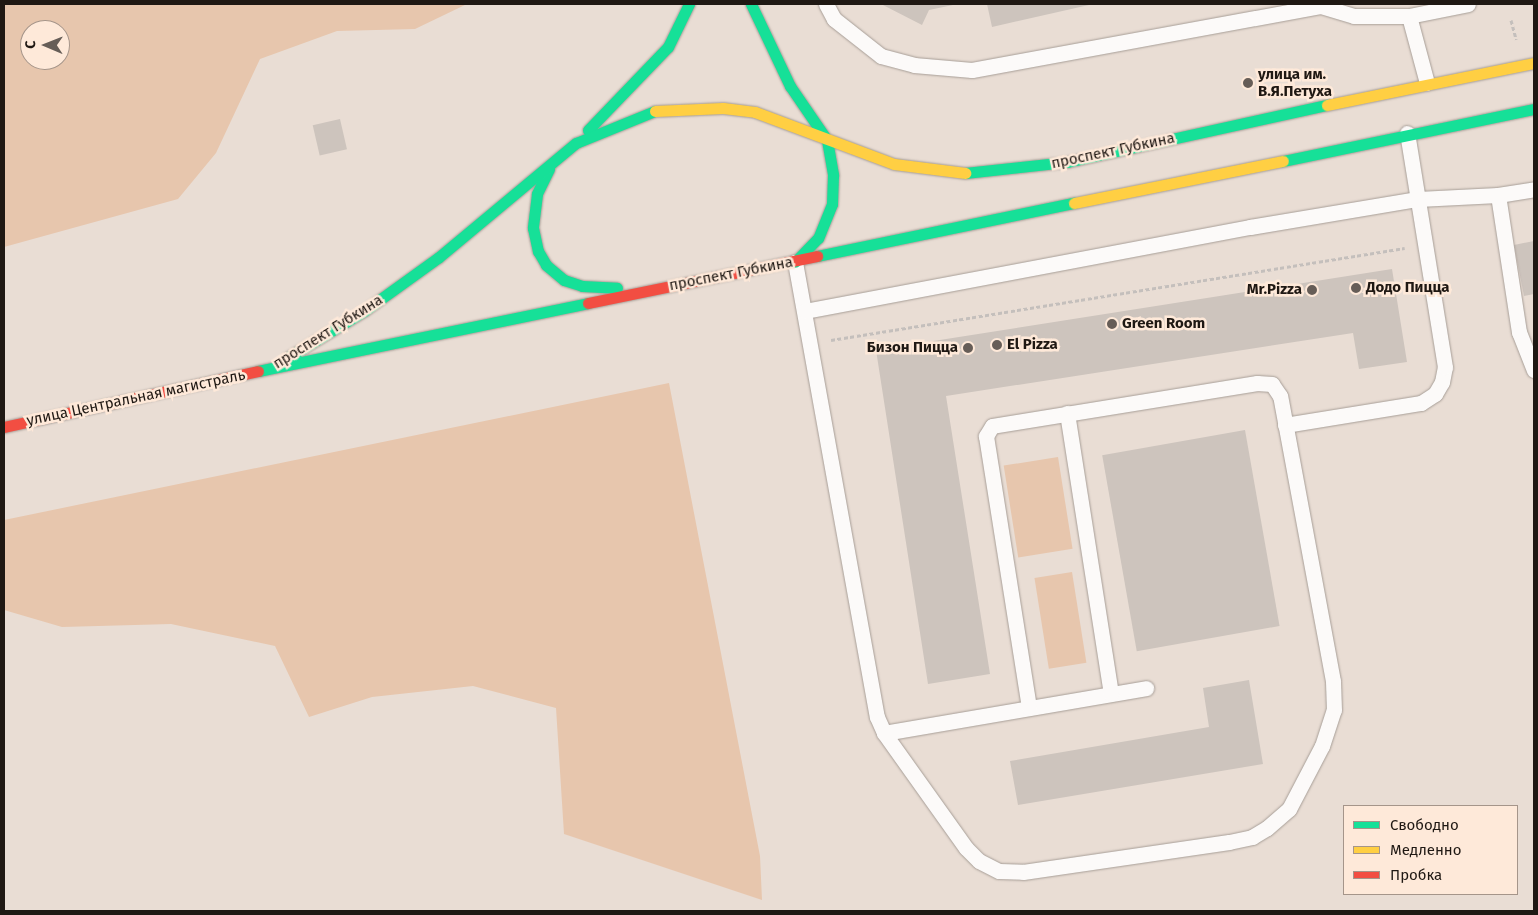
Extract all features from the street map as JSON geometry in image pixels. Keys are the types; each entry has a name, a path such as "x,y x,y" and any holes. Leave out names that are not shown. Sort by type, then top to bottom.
{"main road":[{"path":"576,143 668,47 689,4"},
{"path":"751,4 790,86 826,140 833,175 832,204 818,238 795,262"},
{"name":"проспект Губкина","path":"268,369 364,311 439,257 550,168 576,143 645,113 674,108 723,108 777,119 826,140 894,164 963,173 1007,170 1067,162 1427,83 1534,63"},
{"name":"проспект Губкина","path":"268,369 653,289 795,262 1406,133 1534,109"},
{"path":"550,168 537,194 533,228 535,243 546,265 564,280 582,286 653,289"},
{"name":"улица Центральная магистраль","path":"4,427 268,369"}],"lane":[{"path":"826,4 834,19 881,56 914,65 972,70 1320,5 1354,16 1410,16 1468,4"},
{"path":"1410,16 1427,83"},
{"path":"1285,425 1421,403 1435,394 1445,366 1406,133"},
{"path":"805,311 1240,229 1418,199 1498,195 1534,188"},
{"path":"1498,195 1519,332 1534,370"},
{"path":"795,262 877,717 884,732 966,848 979,861 999,871 1022,872 1229,842 1268,828 1288,809 1322,746 1334,710 1333,681 1280,396 1272,384 1257,383 992,426 986,436 1028,708"},
{"path":"1519,332 1534,330"},
{"path":"1067,413 1111,694"},
{"path":"884,732 1146,688"}],"path":[{"path":"811,343 1425,245"}],"shaded area":[{"path":"4,4 467,4 415,29 337,31 260,59 216,153 178,199 4,247"},
{"path":"669,383 760,856 762,900 564,834 556,708 473,686 372,697 309,717 275,646 171,624 62,627 4,610 4,520"},
{"path":"1058,457 1073,549 1018,557 1004,466"},
{"path":"1072,572 1086,663 1049,669 1034,578"}],"building":[{"path":"881,4 953,5 929,10 922,25"},
{"path":"987,4 1089,4 1089,5 992,27"},
{"path":"340,119 347,149 320,156 313,125"},
{"path":"1534,241 1534,294 1524,296 1514,245"},
{"path":"1392,269 1407,362 1359,369 1353,333 946,396 990,674 928,684 876,350"},
{"path":"1245,430 1280,626 1137,651 1102,455"},
{"path":"1249,680 1263,764 1018,805 1010,761 1209,727 1203,688"}],"traffic: fast":[{"path":"588,130 668,47 689,4"},
{"path":"751,4 790,86 827,140 833,175 832,204 818,238 795,262"},
{"path":"965,173 1067,162 1327,105"},
{"path":"1283,161 1534,109"},
{"path":"287,358 364,311 439,257 576,143 655,111"},
{"path":"549,169 537,194 533,228 538,251 546,265 564,280 582,286 617,288"},
{"path":"817,256 1074,203"},
{"path":"258,371 588,303"}],"traffic: slow":[{"path":"1327,105 1534,63"},
{"path":"655,111 723,108 755,112 894,164 965,173"},
{"path":"1074,203 1283,161"}],"traffic: jam":[{"path":"588,303 817,256"},
{"path":"4,427 258,371"}],"place":[{"name":"улица им. В.Я.Петуха","path":"1248,83"},
{"name":"Додо Пицца","path":"1356,288"},
{"name":"Mr.Pizza","path":"1312,290"},
{"name":"Green Room","path":"1112,324"},
{"name":"El Pizza","path":"997,345"},
{"name":"Бизон Пицца","path":"968,348"}]}
